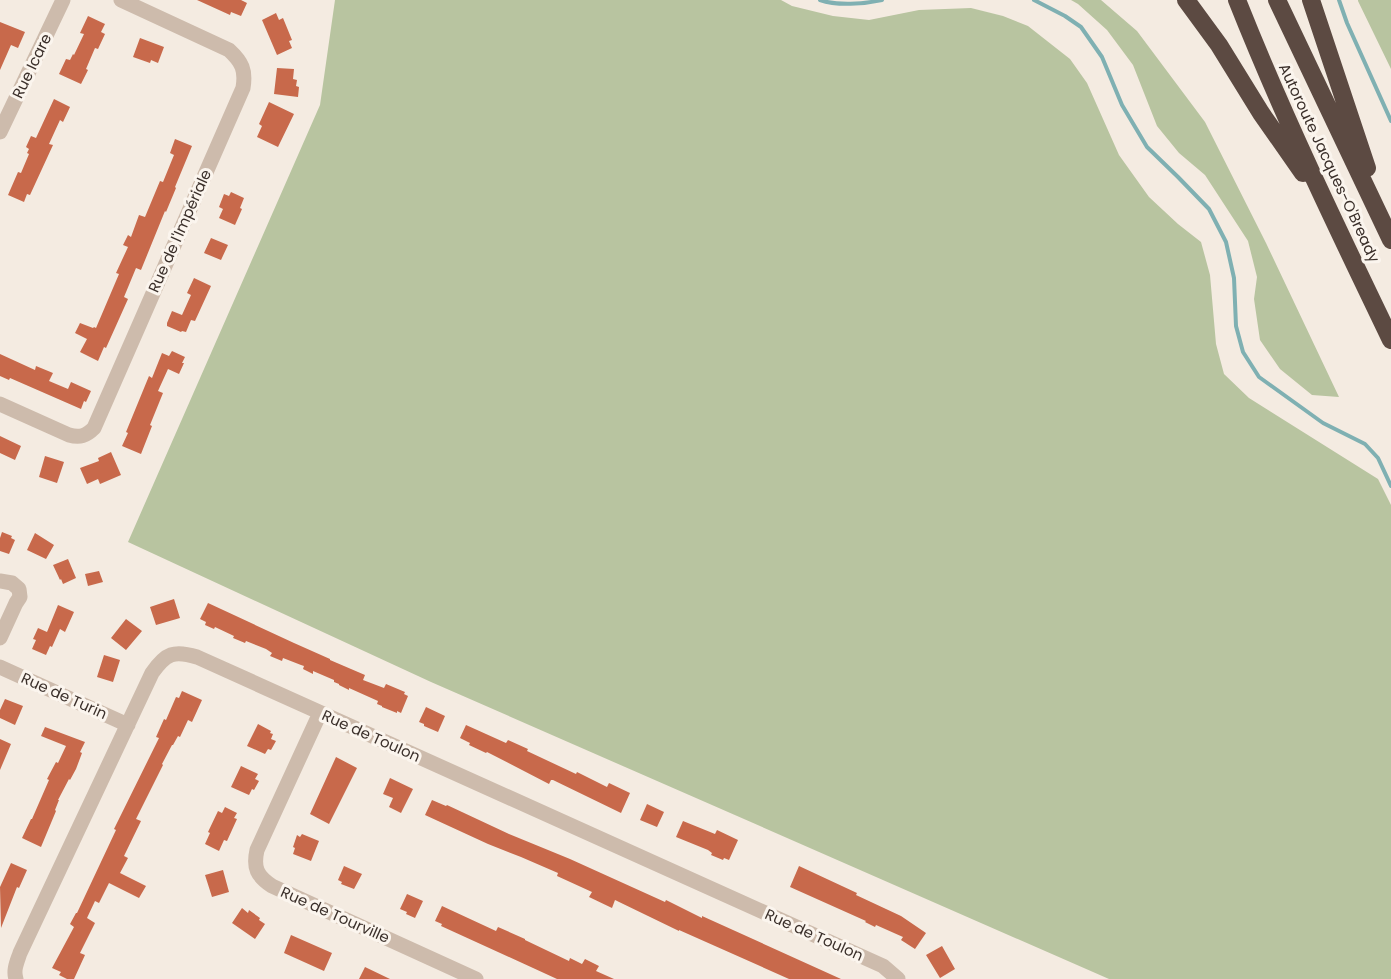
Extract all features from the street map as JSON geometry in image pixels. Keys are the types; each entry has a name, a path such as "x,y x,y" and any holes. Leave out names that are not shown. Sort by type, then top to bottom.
{"highway":[{"path":"1186,0 1219,45 1261,113 1331,214"},
{"name":"Autoroute Jacques-O'Bready","path":"1237,0 1279,101 1391,340"},
{"name":"Autoroute Jacques-O'Bready","path":"1277,0 1390,238"},
{"path":"1311,0 1390,238"}],"street":[{"name":"Rue Icare","path":"0,132 63,0"},
{"name":"Rue de l'Impériale","path":"0,404 69,435 79,437 88,434 94,428 243,88 245,77 240,60 229,50 121,0"},
{"path":"0,581 12,583 20,589 20,597 0,638"},
{"name":"Rue de Toulon","path":"16,979 16,965 21,953 152,673 160,662 171,654 182,652 883,966 898,979"},
{"name":"Rue de Turin","path":"0,667 128,725"},
{"name":"Rue de Tourville","path":"320,713 257,850 256,870 262,879 272,886 476,979"}],"green space":[{"path":"335,0 781,0 792,6 833,16 869,20 919,10 971,8 1003,16 1028,26 1070,59 1087,83 1119,155 1149,197 1201,242 1210,275 1216,344 1224,374 1249,398 1378,479 1391,505 1391,979 1109,979 431,682 128,542 320,105"},
{"path":"1071,0 1101,0 1137,31 1205,122 1266,243 1339,397 1312,395 1280,369 1260,340 1254,299 1257,277 1248,241 1205,175 1179,153 1157,126 1133,65 1107,30"},
{"path":"1391,0 1391,69 1358,1"}],"building":[{"path":"197,0 241,0 247,3 241,16 231,12 230,15"},
{"path":"276,13 279,20 283,18 292,40 289,41 292,48 277,55 262,20"},
{"path":"88,16 105,24 101,32 105,34 98,49 95,48 81,84 59,74 66,59 70,60 74,55 84,34 80,33"},
{"path":"0,22 25,32 18,48 11,45 0,70"},
{"path":"140,38 164,47 158,63 151,60 150,63 133,57"},
{"path":"277,68 294,69 293,79 297,80 296,86 299,87 298,97 274,94"},
{"path":"54,99 70,107 63,122 60,120 49,144 53,145 30,195 27,194 24,202 8,195 29,154 27,153 29,149 26,147 31,136 36,138"},
{"path":"269,102 294,114 278,147 257,137 262,126 259,124"},
{"path":"175,139 192,146 141,270 136,268 124,297 128,299 98,361 80,352 87,339 75,333 80,323 96,328 128,247 123,245 128,235 131,237 139,215 145,217 160,181 163,182 174,155 170,153"},
{"path":"231,192 244,198 235,225 219,218 223,209 219,207 224,194 229,196"},
{"path":"211,238 228,245 221,260 204,253"},
{"path":"194,278 211,286 195,321 191,320 186,332 181,332 167,326 167,323 172,311 182,315 191,295 187,293"},
{"path":"172,351 185,357 182,363 184,363 179,374 168,369 158,391 163,393 141,454 122,446 128,433 126,432 149,376 152,378 162,353 169,356"},
{"path":"0,354 35,370 36,366 53,373 49,381 68,389 71,382 91,391 86,402 84,401 81,409 10,378 9,380 0,376"},
{"path":"0,436 21,446 15,460 0,453"},
{"path":"111,452 121,475 100,484 98,479 87,484 80,468 99,461 98,458"},
{"path":"45,456 64,462 57,483 39,477"},
{"path":"2,532 12,536 11,538 15,540 9,554 0,551"},
{"path":"35,533 54,545 46,559 27,550"},
{"path":"68,559 76,578 63,584 53,565"},
{"path":"99,571 103,582 88,586 85,574"},
{"path":"174,599 180,618 156,625 150,607"},
{"path":"208,603 365,675 363,680 384,688 386,684 405,692 404,694 408,696 401,713 382,707 377,704 378,701 349,688 349,690 334,680 313,671 313,674 303,669 304,666 283,658 282,661 270,656 272,653 266,649 246,641 245,643 215,627 214,629 205,625 206,622 200,619"},
{"path":"58,605 74,612 65,632 60,629 46,655 32,649 36,640 33,639 38,628 47,632"},
{"path":"126,619 142,631 126,650 111,638"},
{"path":"104,655 120,660 113,682 97,677"},
{"path":"182,691 202,700 192,722 188,720 162,764 136,819 141,821 124,856 128,858 120,873 146,886 139,898 109,883 99,903 95,901 87,918 95,923 80,953 85,955 74,979 67,979 59,975 61,972 52,968 74,927 70,924 159,738 156,737 164,719 166,720 176,697 179,698"},
{"path":"5,699 23,706 15,725 0,718 0,710"},
{"path":"426,707 445,716 438,732 419,722"},
{"path":"258,724 271,731 270,733 273,734 271,739 276,741 271,750 268,749 265,754 247,746"},
{"path":"466,725 506,743 508,740 607,787 609,783 630,793 621,813 553,780 549,784 469,745 470,743 460,738"},
{"path":"45,727 85,742 76,769 58,800 56,811 41,847 22,838 49,780 47,779 66,746 41,736"},
{"path":"0,739 11,744 0,770"},
{"path":"336,757 357,768 329,824 310,814"},
{"path":"241,766 258,774 255,779 259,781 249,795 231,787"},
{"path":"390,778 413,789 401,813 389,807 393,798 383,794"},
{"path":"432,800 665,902 666,900 841,979 789,979 615,900 612,908 589,897 592,892 557,876 558,873 425,815"},
{"path":"647,804 664,812 657,827 640,820"},
{"path":"225,807 237,813 234,818 237,819 227,841 224,840 219,851 205,844 218,811 222,813"},
{"path":"683,821 715,834 717,830 738,840 729,860 711,855 712,853 708,850 676,837"},
{"path":"302,834 319,841 311,861 293,854 297,835 300,837"},
{"path":"11,863 27,870 19,888 17,887 1,928 0,887"},
{"path":"344,866 362,874 354,889 341,884 342,882 338,880"},
{"path":"799,866 901,916 926,933 915,949 901,940 903,937 876,925 875,927 790,887"},
{"path":"223,870 229,892 212,897 205,875"},
{"path":"407,894 423,901 415,918 400,909"},
{"path":"442,906 496,931 498,927 569,961 570,958 582,964 585,959 599,966 596,971 614,979 557,979 441,926 442,924 435,921"},
{"path":"242,908 248,913 249,910 265,924 255,939 232,923"},
{"path":"291,935 332,953 324,971 284,953"},
{"path":"942,946 955,969 940,978 926,955"},
{"path":"365,967 390,979 359,979"}],"waterway":[{"path":"820,0 851,4 882,0"},
{"path":"1034,0 1081,27 1102,57 1122,105 1147,147 1209,209 1226,242 1234,278 1236,326 1243,352 1259,377 1323,423 1365,444 1378,458 1391,486"},
{"path":"1339,0 1391,121"}]}
